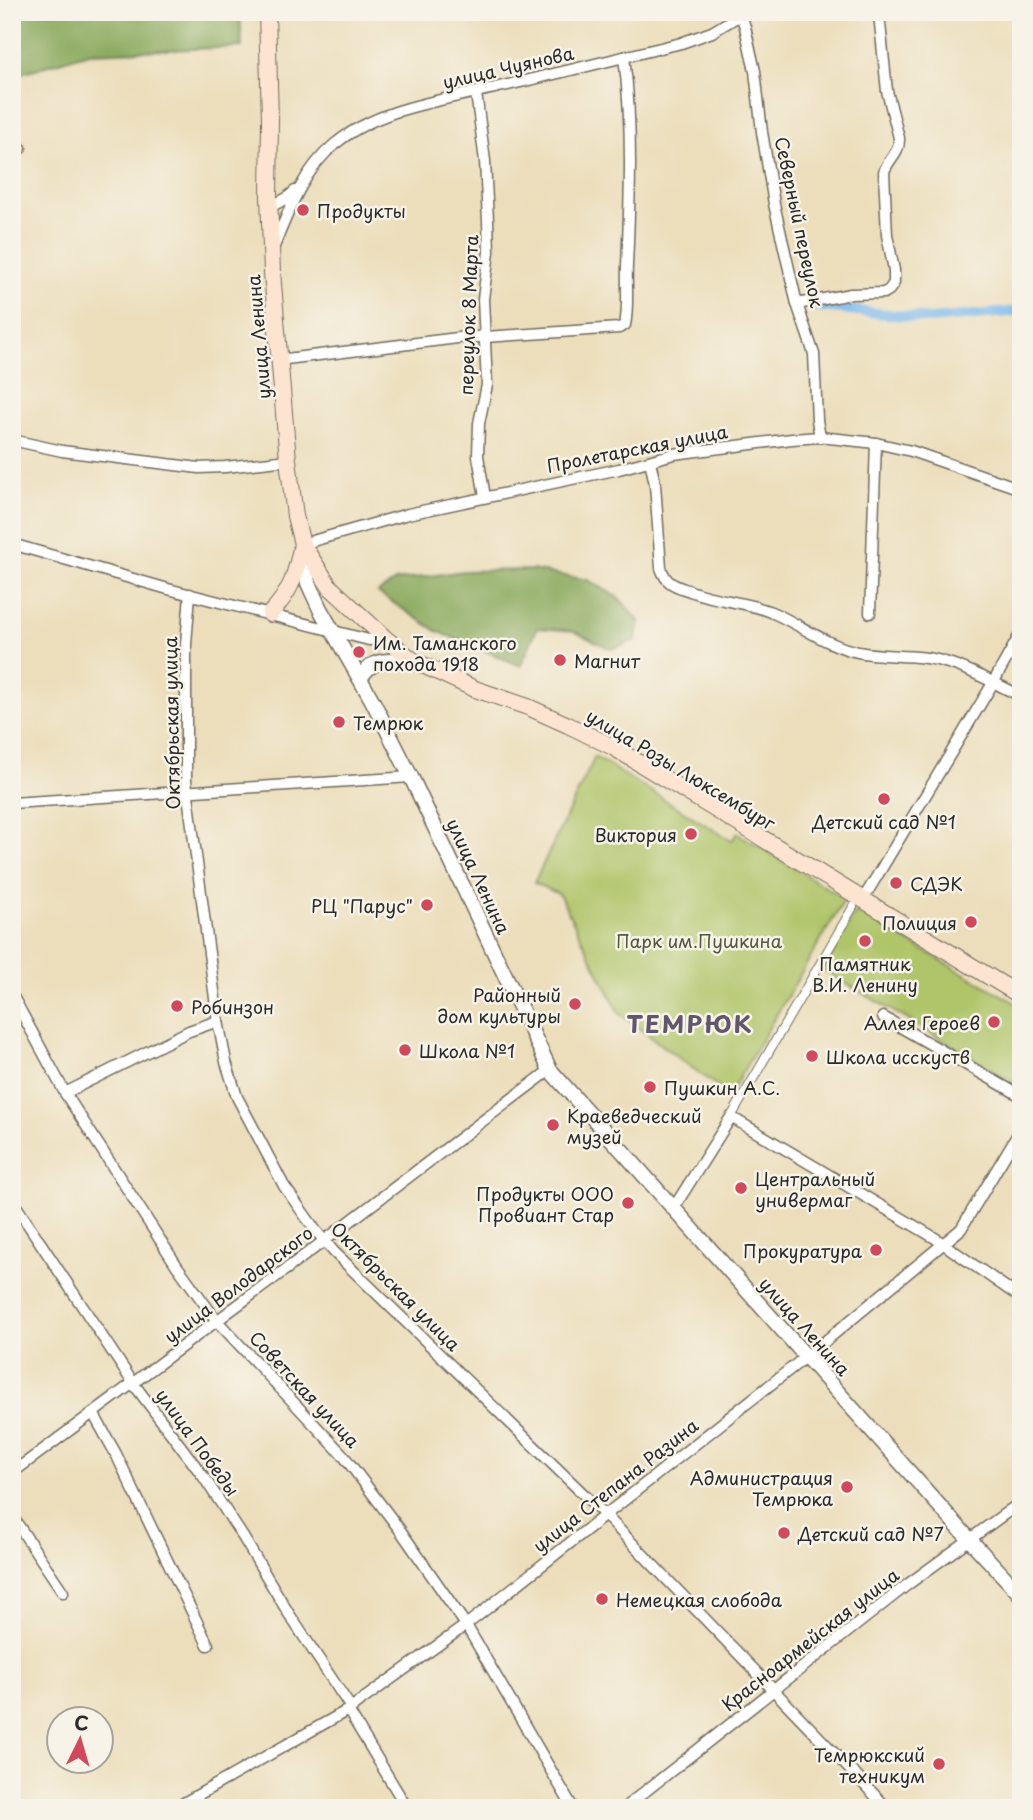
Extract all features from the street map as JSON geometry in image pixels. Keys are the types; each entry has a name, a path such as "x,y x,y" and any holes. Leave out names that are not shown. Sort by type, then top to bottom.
{"main road":[{"name":"улица Ленина","path":"267,12 271,120 271,254 288,460 295,516 302,544"},
{"path":"270,614 291,588 302,544"},
{"name":"улица Розы Люксембург","path":"302,544 330,587 414,661 475,689 568,724 613,747 858,904 1021,996"}],"street":[{"path":"797,304 851,294 884,293 894,283 887,235 884,172 886,165 897,152 899,138 887,91 879,14 876,12"},
{"name":"улица Чуянова","path":"271,254 288,211 315,164 333,145 378,117 681,43 712,32 743,14"},
{"name":"Северный переулок","path":"743,14 755,71 774,204 797,304 814,354 820,437"},
{"path":"278,360 466,337 620,328 625,325 630,139 629,91 624,57"},
{"name":"переулок 8 Марта","path":"476,93 485,161 489,252 483,299 487,384 478,423 478,456 485,497"},
{"name":"улица Чуянова","path":"270,207 300,187"},
{"name":"Пролетарская улица","path":"302,544 408,514 619,469 674,454 758,442 820,437 876,443 911,452 1021,489"},
{"path":"12,440 103,456 199,468 288,460"},
{"path":"870,613 876,443"},
{"path":"650,461 655,484 661,568 669,583 699,594 768,611 855,652 930,658 950,663 1021,696"},
{"path":"12,544 190,594 369,639 386,639"},
{"name":"улица Ленина","path":"302,544 308,583 411,777 550,1070 1021,1595"},
{"name":"Октябрьская улица","path":"190,594 186,644 187,792 218,1021 226,1062 237,1097 284,1186 324,1241 605,1515 887,1808"},
{"path":"673,1209 1021,633"},
{"path":"360,679 374,663 386,660 414,661"},
{"path":"12,803 411,777"},
{"name":"Советская улица","path":"12,995 65,1093 177,1266 217,1321 343,1455 400,1530 466,1625 573,1808"},
{"path":"883,1017 1021,1096"},
{"path":"65,1093 189,1031 218,1021"},
{"name":"улица Володарского","path":"12,1473 550,1070"},
{"path":"731,1117 944,1244 1021,1298"},
{"name":"улица Степана Разина","path":"175,1808 350,1709 466,1625 806,1357 961,1229 1021,1129"},
{"name":"улица Победы","path":"12,1200 134,1383 237,1527 350,1709 407,1808"},
{"path":"93,1413 116,1454 208,1645"},
{"name":"Красноармейская улица","path":"624,1808 907,1585 1021,1502"},
{"path":"12,1516 62,1592"}],"green space":[{"path":"13,12 240,12 242,47 89,53 12,76"},
{"path":"532,570 588,580 619,598 640,622 635,641 611,649 573,631 537,628 521,666 437,631 378,593 395,581 464,571"},
{"name":"Парк им.Пушкина","path":"595,757 732,841 737,833 845,899 729,1095 620,1014 559,894 534,883"},
{"path":"856,912 1021,1006 1021,1086 823,970"}],"waterway":[{"path":"814,306 930,319 1021,311"}],"place":[{"name":"Продукты","path":"303,210"},
{"name":"Им. Таманского похода 1918","path":"359,652"},
{"name":"Магнит","path":"560,660"},
{"name":"Темрюк","path":"339,722"},
{"name":"Детский сад №1","path":"884,799"},
{"name":"Виктория","path":"691,834"},
{"name":"СДЭК","path":"896,883"},
{"name":"РЦ \"Парус\"","path":"427,905"},
{"name":"Полиция","path":"971,922"},
{"name":"Памятник В.И. Ленину","path":"865,941"},
{"name":"Районный дом культуры","path":"575,1004"},
{"name":"Робинзон","path":"177,1006"},
{"name":"Аллея Героев","path":"994,1022"},
{"name":"Школа №1","path":"405,1050"},
{"name":"Школа исскуств","path":"812,1056"},
{"name":"Пушкин А.С.","path":"650,1087"},
{"name":"Краеведческий музей","path":"553,1125"},
{"name":"Центральный универмаг","path":"741,1188"},
{"name":"Продукты ООО Провиант Стар","path":"628,1203"},
{"name":"Прокуратура","path":"876,1250"},
{"name":"Администрация Темрюка","path":"847,1487"},
{"name":"Детский сад №7","path":"784,1533"},
{"name":"Немецкая слобода","path":"602,1599"},
{"name":"Темрюкский техникум","path":"939,1764"}],"district":[{"name":"ТЕМРЮК","path":"690,1023"}]}
